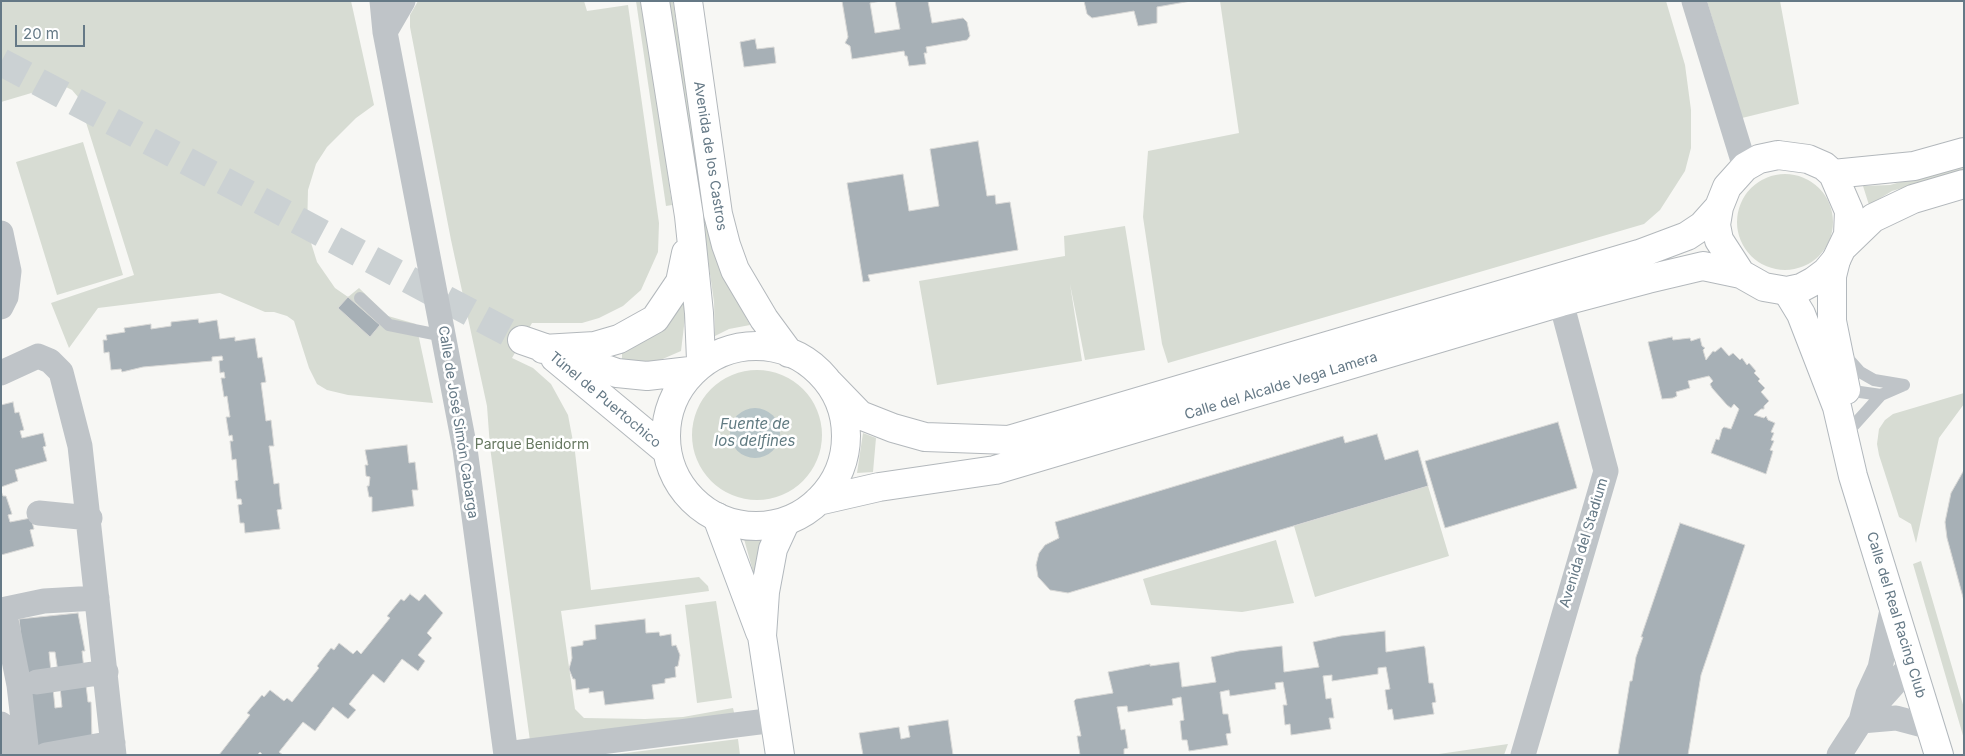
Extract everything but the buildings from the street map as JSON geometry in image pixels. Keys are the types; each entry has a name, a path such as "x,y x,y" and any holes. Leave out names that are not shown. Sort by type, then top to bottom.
{"main road":[{"path":"655,1 690,231 699,313 695,366 676,390 670,408 667,426 667,451 675,476 689,496 716,517 743,526 785,523 818,501 838,475 846,448 846,425 840,402 829,383 811,364 789,353"},
{"name":"Avenida de los Castros","path":"688,1 718,214 726,245 735,270 764,319 789,353"},
{"path":"1833,174 1914,166 1964,152"},
{"path":"1854,425 1838,388 1832,298 1832,276 1840,253 1850,223 1849,211 1833,174 1824,166 1795,156 1778,155 1759,159 1745,167 1727,187 1719,207 1716,225 1719,240 1742,274 1764,287 1787,291 1801,288 1826,272 1840,253 1873,218 1912,199 1964,184"},
{"name":"Calle del Alcalde Vega Lamera","path":"829,383 860,415 893,428 925,437 1009,440 1639,254 1687,236 1702,226 1719,207"},
{"path":"533,344 595,346 619,339 655,320 680,282 690,231"},
{"name":"Calle del Alcalde Vega Lamera","path":"818,501 880,487 995,470 1561,302 1703,266 1742,274"},
{"name":"Calle del Real Racing Club","path":"1787,291 1801,314 1838,388 1837,407 1853,476 1938,755"},
{"name":"Túnel de Puertochico","path":"533,344 617,372 647,376 695,366 724,351 754,346 789,353"},
{"name":"Túnel de Puertochico","path":"533,344 667,451"},
{"name":"Calle del Real Racing Club","path":"1853,476 1854,425"},
{"path":"716,517 762,636 780,755"},
{"path":"762,636 765,592 772,549 785,523"}],"street":[{"name":"Calle de José Simón Cabarga","path":"382,1 385,32 465,449 506,754"},
{"path":"385,32 402,1"},
{"path":"1694,1 1745,167"},
{"path":"1,233 9,271 6,297 1,307"},
{"name":"Avenida del Stadium","path":"1522,755 1606,471 1561,302"},
{"path":"1,373 38,356 50,361 61,372 80,446 90,518 113,749 46,755"},
{"path":"39,513 90,518"},
{"path":"27,755 20,685 2,610 44,601 97,598"},
{"path":"1861,721 1868,694 1880,668 1893,605"},
{"path":"1839,755 1861,721 1911,665"},
{"path":"37,682 106,672"},
{"path":"1861,721 1896,718 1930,727"},
{"path":"506,754 775,720"},
{"path":"1,724 7,755"}],"lane":[{"path":"360,298 389,325 444,336"},
{"path":"1836,346 1860,372 1874,380 1904,385 1881,395 1854,425"},
{"path":"1838,388 1881,395"}],"green space":[{"path":"1,1 351,1 374,105 356,118 327,147 316,164 308,190 307,230 317,262 335,288 348,297 359,288 388,316 416,324 433,403 348,395 327,390 317,384 309,368 294,321 287,316 274,312 265,312 220,293 98,308 69,348 51,303 134,275 78,97 72,90 64,86 55,86 1,102"},
{"name":"Parque Benidorm","path":"418,1 584,1 587,11 628,5 659,223 658,252 641,290 623,306 599,318 582,323 532,323 512,358 533,368 551,384 568,415 575,452 591,590 699,577 708,586 709,591 561,611 575,709 584,718 645,719 683,717 733,708 735,717 530,741 490,447 487,406 451,240 410,27 410,15"},
{"path":"636,1 644,3 672,205 666,206"},
{"path":"669,1 673,1 703,203 699,203"},
{"path":"1220,1 1666,1 1685,65 1691,110 1691,148 1685,171 1660,210 1644,224 1168,363 1162,344 1143,217 1148,151 1239,133"},
{"path":"1707,1 1780,1 1799,104 1742,118"},
{"path":"83,142 123,275 57,295 16,162"},
{"path":"1964,164 1964,170 1892,191 1869,205 1863,186 1890,185"},
{"path":"1785,174 1803,178 1819,188 1829,204 1833,222 1829,240 1819,256 1803,266 1785,270 1767,266 1751,256 1741,240 1737,222 1741,204 1751,188 1767,178"},
{"path":"708,223 718,265 750,325 729,329 715,336 714,302 703,224"},
{"path":"1125,226 1145,350 1085,360 1070,284 1082,361 937,385 919,281 1065,256 1064,236"},
{"path":"680,300 687,301 681,351 658,361 622,363 622,349"},
{"path":"757,370 782,375 803,389 817,410 822,435 817,460 803,481 782,495 757,500 732,495 711,481 697,460 692,435 697,410 711,389 732,375"},
{"path":"1964,393 1964,404 1939,438 1916,543 1911,524 1899,517 1879,455 1877,444 1879,429 1885,420 1893,414"},
{"path":"863,433 876,438 873,472 857,473"},
{"path":"1428,486 1449,556 1315,597 1294,526"},
{"path":"744,539 760,540 762,542 756,574 754,575"},
{"path":"1276,540 1294,603 1242,612 1151,605 1143,579"},
{"path":"1921,561 1964,708 1964,739 1913,564"},
{"path":"716,601 732,698 697,703 685,605"},
{"path":"738,739 740,755 610,755"},
{"path":"1508,744 1504,755 1432,755"}],"water":[{"name":"Fuente de los delfines","path":"755,408 765,410 773,415 778,423 780,433 778,443 773,451 765,456 755,458 745,456 737,451 732,443 730,433 732,423 737,415 745,410"}],"tunnel":[{"path":"1,62 522,340"}]}
